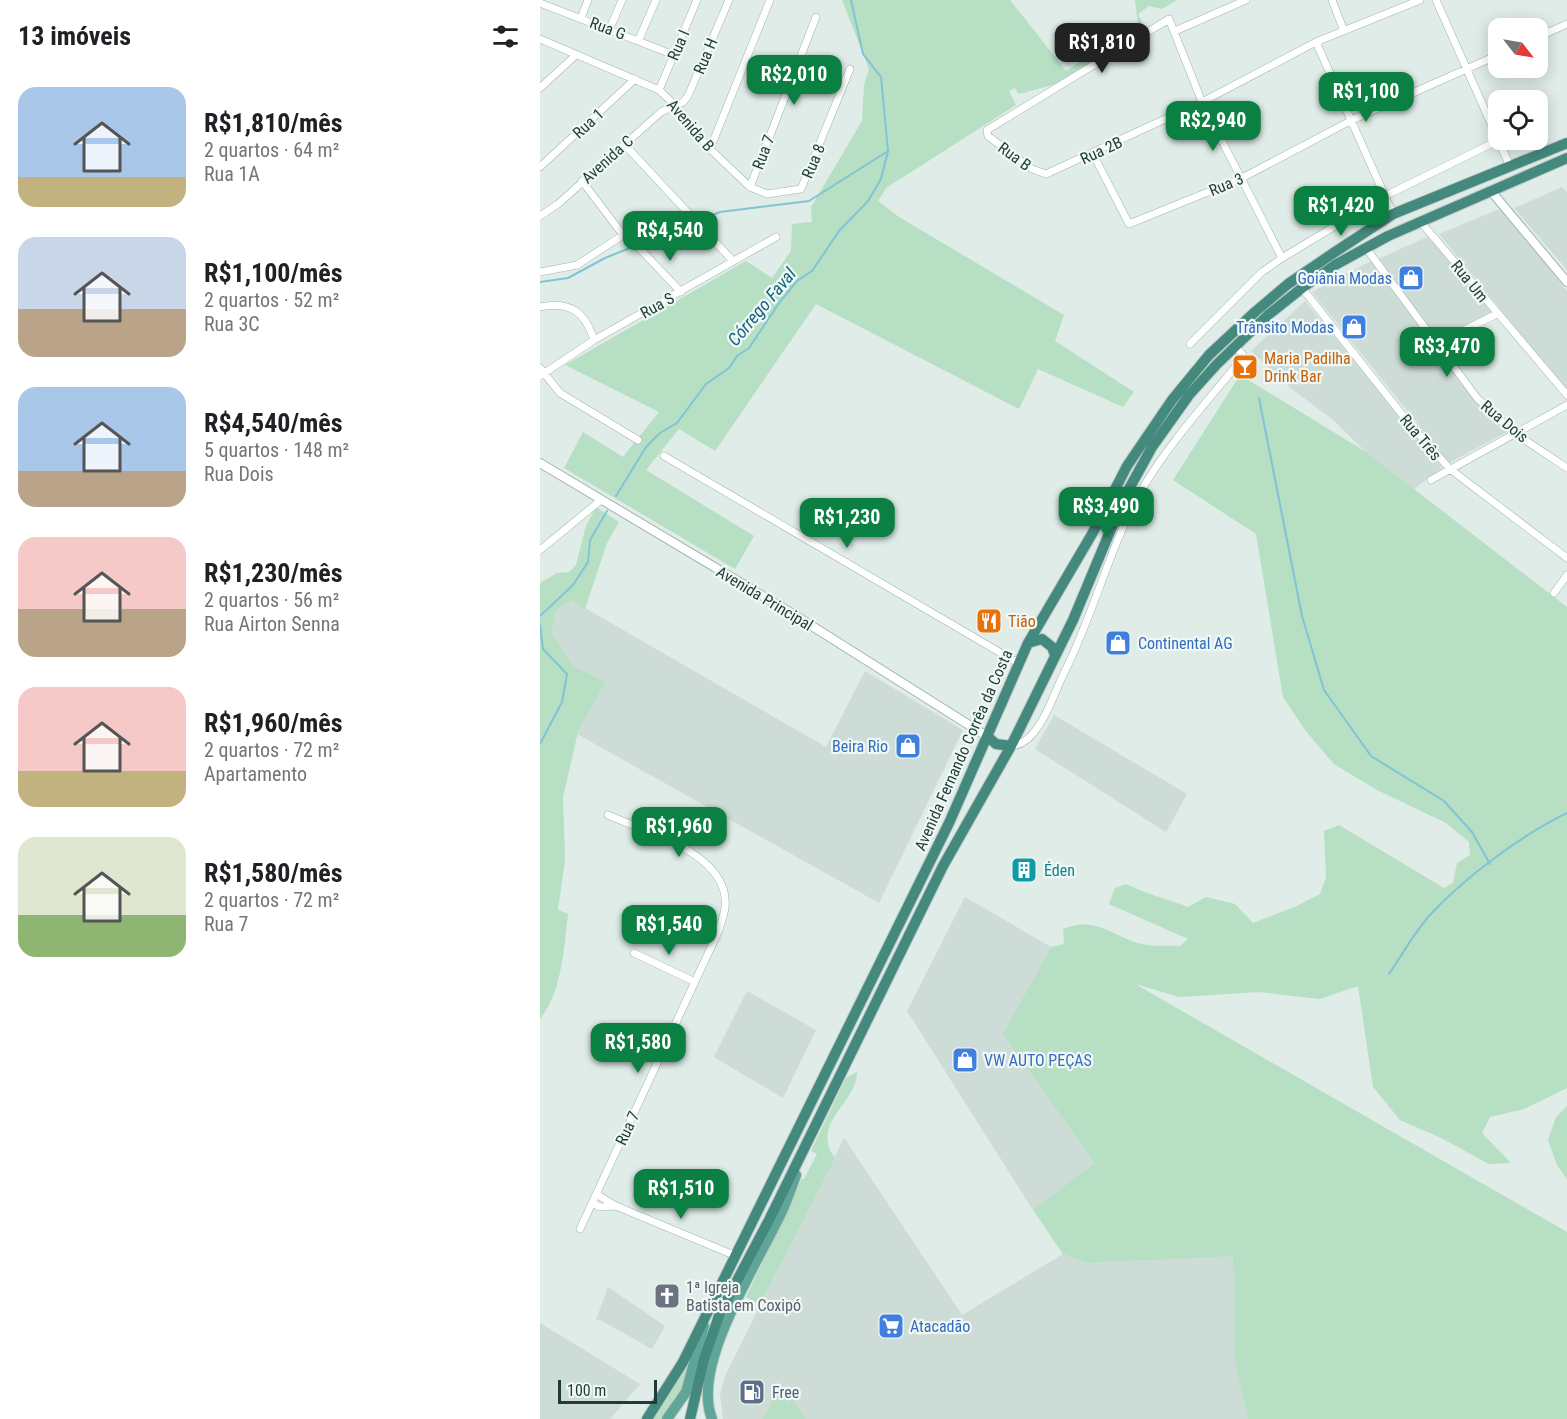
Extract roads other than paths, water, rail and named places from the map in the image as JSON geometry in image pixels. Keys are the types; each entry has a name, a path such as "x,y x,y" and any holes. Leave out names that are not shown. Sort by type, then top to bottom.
{"highway":[{"name":"Avenida Fernando Corrêa da Costa","path":"647,1419 681,1366 945,831 1028,643 1092,534 1128,466 1172,400 1209,355 1288,284 1393,214 1509,164 1567,143"},
{"name":"Avenida Fernando Corrêa da Costa","path":"690,1419 711,1334 740,1274 943,866 1011,746 1090,580 1137,471 1189,395 1235,345 1302,288 1335,265 1420,221 1567,158"},
{"path":"1028,643 1042,639 1047,642 1055,656"},
{"path":"987,737 996,744 1011,746"}],"main road":[{"name":"Avenida Fernando Corrêa da Costa","path":"712,1419 707,1401 708,1384 719,1341 783,1209 810,1136"},
{"path":"667,1419 686,1392 703,1330 729,1268"}],"street":[{"path":"581,18 588,0"},
{"path":"610,28 622,0"},
{"path":"639,39 656,0"},
{"name":"Rua I","path":"659,90 697,0"},
{"name":"Rua H","path":"675,105 688,96 729,0"},
{"path":"710,149 770,0"},
{"path":"1246,0 1175,32 1202,102 1282,258"},
{"path":"1332,0 1344,31"},
{"name":"Rua 2B","path":"1046,174 1202,102 1316,42 1420,0"},
{"path":"1436,0 1488,117"},
{"name":"Rua G","path":"540,3 639,39 674,55"},
{"name":"Rua 7","path":"750,187 816,17"},
{"name":"Rua B","path":"1046,174 1032,170 987,133 991,127 1168,19 1175,32"},
{"path":"1548,33 1567,24"},
{"name":"Avenida B","path":"540,39 659,90 675,105 710,149 750,187 767,194"},
{"path":"1316,42 1393,214"},
{"path":"540,88 576,55"},
{"path":"1468,70 1488,61"},
{"name":"Rua 8","path":"767,194 801,189 850,69"},
{"name":"Rua 3","path":"1093,154 1129,224 1240,179 1352,120 1468,70"},
{"name":"Rua 1","path":"540,167 635,79"},
{"name":"Avenida C","path":"540,216 558,204 661,112 675,105"},
{"path":"624,144 733,261"},
{"path":"1190,344 1262,272 1282,258 1385,195 1488,145"},
{"path":"1503,150 1509,164"},
{"path":"540,272 577,265 623,235 582,181"},
{"path":"1491,191 1567,282"},
{"name":"Rua Um","path":"1420,221 1567,395"},
{"name":"Rua S","path":"541,372 776,237"},
{"name":"Rua Dois","path":"1366,248 1477,398 1513,432 1567,468"},
{"path":"642,250 681,292"},
{"name":"Rua Três","path":"1302,288 1408,422 1450,470 1567,558"},
{"path":"540,306 553,304 572,308 588,322 594,340"},
{"path":"1436,344 1497,314"},
{"path":"1011,746 1021,746 1035,734 1080,642 1125,522 1142,489 1179,437 1241,360 1243,355 1235,345"},
{"path":"541,372 560,393 638,440"},
{"path":"1431,480 1513,432 1567,405"},
{"path":"664,456 1018,663"},
{"name":"Avenida Principal","path":"540,463 794,614 987,737"},
{"path":"540,550 601,500"},
{"path":"1554,593 1567,575"},
{"path":"1090,580 1102,585"},
{"name":"Rua 7","path":"580,1229 693,981 719,930 725,906 722,886 704,860 680,844 608,815"},
{"path":"634,953 693,981"},
{"path":"634,1031 664,1046"},
{"path":"596,1194 616,1206 736,1256"},
{"path":"592,1203 600,1208 616,1206"}],"waterway":[{"name":"Córrego Faval","path":"616,496 646,447 660,433 677,423 706,384 729,368 737,356 749,348 779,303 797,281 812,271 839,231 868,201 881,179 888,151 881,77 863,54 851,0"},
{"path":"540,282 568,278 605,258 720,212 809,201 888,151"},
{"path":"1259,398 1302,616 1324,690 1371,756 1444,801 1472,832 1490,864"},
{"name":"Córrego Faval","path":"540,616 573,585 588,562 590,540 607,511"},
{"name":"Córrego Faval","path":"540,625 543,649 567,674 562,702 540,744"},
{"path":"1389,974 1413,937 1443,901 1512,845 1567,813"}],"place":[{"name":"Goiânia Modas","path":"1411,278"},
{"name":"Trânsito Modas","path":"1354,327"},
{"name":"Maria Padilha Drink Bar","path":"1245,367"},
{"name":"Tião","path":"989,621"},
{"name":"Continental AG","path":"1118,643"},
{"name":"Beira Rio","path":"908,746"},
{"name":"Éden","path":"1024,870"},
{"name":"VW AUTO PEÇAS","path":"965,1060"},
{"name":"1ª Igreja Batista em Coxipó","path":"667,1296"},
{"name":"Atacadão","path":"891,1326"},
{"name":"Free","path":"752,1392"}]}
